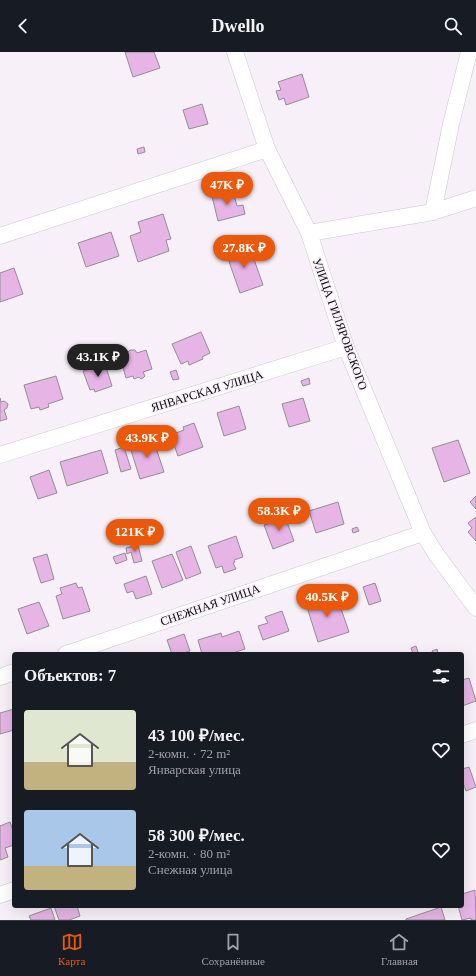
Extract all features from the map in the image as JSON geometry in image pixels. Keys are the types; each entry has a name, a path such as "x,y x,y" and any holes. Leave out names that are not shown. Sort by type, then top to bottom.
{"street":[{"name":"УЛИЦА ГИЛЯРОВСКОГО","path":"235,52 267,149 309,233 346,347 423,533 436,554 476,608"},
{"path":"433,212 451,124 470,52"},
{"path":"0,236 267,149"},
{"path":"309,233 433,212 476,198"},
{"name":"ЯНВАРСКАЯ УЛИЦА","path":"0,455 346,347"},
{"name":"СНЕЖНАЯ УЛИЦА","path":"72,652 423,533"},
{"path":"0,676 12,673"},
{"path":"464,734 476,730"},
{"path":"0,895 12,891"}],"building":[{"path":"125,52 154,52 160,68 133,77"},
{"path":"302,74 309,97 286,105 284,98 279,100 276,91 281,90 278,82"},
{"path":"202,104 208,124 189,129 183,110"},
{"path":"144,147 145,152 138,154 137,149"},
{"path":"233,191 237,206 243,205 245,214 218,221 212,196"},
{"path":"163,214 171,239 166,240 169,251 138,262 130,236 141,232 138,222"},
{"path":"111,232 119,256 86,267 78,243"},
{"path":"249,245 263,285 240,293 226,253"},
{"path":"14,268 23,294 0,302 0,273"},
{"path":"201,332 210,353 202,357 203,359 189,365 188,361 181,364 172,344"},
{"path":"130,350 135,350 137,353 146,350 152,369 143,372 145,376 141,379 139,377 134,379 133,376 126,378 123,367 121,368 118,359 126,356"},
{"path":"105,364 112,386 95,392 94,389 90,390 83,371"},
{"path":"176,370 179,379 173,380 170,372"},
{"path":"56,376 63,399 48,404 49,407 40,410 39,407 31,409 24,385"},
{"path":"309,378 310,384 303,386 301,381"},
{"path":"0,398 1,402 4,401 8,404 7,408 4,410 7,419 0,421"},
{"path":"303,398 310,421 289,427 282,404"},
{"path":"239,406 246,429 224,436 217,413"},
{"path":"194,423 203,447 178,456 172,439 177,438 176,433 184,430 183,427"},
{"path":"153,439 164,472 140,479 130,447"},
{"path":"458,440 470,473 444,482 432,448"},
{"path":"124,447 131,469 121,472 115,450"},
{"path":"101,450 108,473 67,486 60,462"},
{"path":"49,470 57,493 38,499 30,477"},
{"path":"476,496 476,509 470,502"},
{"path":"338,502 344,524 316,533 309,511"},
{"path":"284,514 294,541 273,549 264,525 273,522 271,519"},
{"path":"476,517 476,541 468,532 472,528 468,523"},
{"path":"357,527 359,531 353,533 352,529"},
{"path":"236,536 243,557 234,560 235,562 233,563 236,569 224,573 222,566 216,568 208,546"},
{"path":"138,545 142,561 134,563 131,552 127,554 126,548"},
{"path":"191,546 201,573 186,579 176,552"},
{"path":"125,553 127,560 116,564 113,557"},
{"path":"47,554 54,579 41,583 33,558"},
{"path":"172,554 183,580 162,588 152,561"},
{"path":"146,576 152,594 136,599 133,591 127,593 124,584"},
{"path":"76,583 78,588 82,587 90,611 63,619 56,596 62,594 60,588"},
{"path":"375,583 381,601 369,605 363,587"},
{"path":"336,594 349,632 318,642 306,604"},
{"path":"39,602 49,626 27,634 18,609"},
{"path":"282,611 289,631 263,640 258,626 268,623 265,617"},
{"path":"239,631 245,649 236,652 201,652 198,640 221,633 222,637"},
{"path":"184,634 190,651 171,652 167,640"},
{"path":"416,646 418,652 412,652 411,648"},
{"path":"437,649 438,652 432,652"},
{"path":"469,678 476,701 464,705 464,679"},
{"path":"12,710 12,731 0,734 0,713"},
{"path":"469,767 476,787 466,791 464,786 464,768"},
{"path":"10,822 12,828 12,846 5,848 8,857 0,860 0,826"},
{"path":"475,890 476,920 471,920 471,918 462,920 459,908 464,908 464,893"},
{"path":"51,908 55,920 31,920 29,916"},
{"path":"55,908 78,908 80,916 69,920 59,920"},
{"path":"441,908 445,920 406,920"}]}
